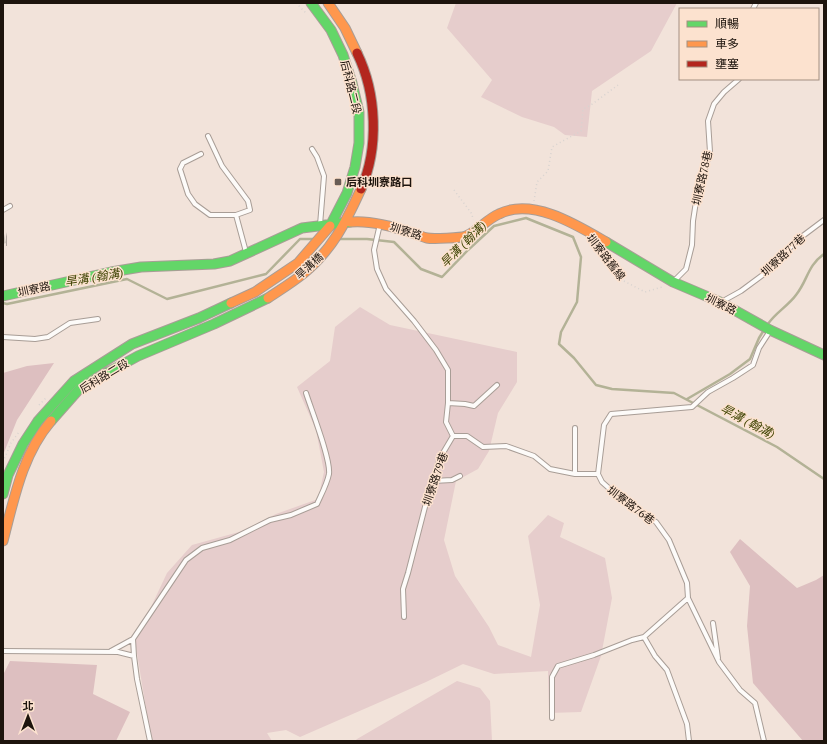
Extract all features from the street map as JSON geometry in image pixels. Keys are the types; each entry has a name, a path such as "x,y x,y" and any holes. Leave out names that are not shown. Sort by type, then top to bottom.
{"street":[{"name":"后科路二段","path":"310,3 331,30 343,55 359,112 359,143 355,167 347,194 331,224"},
{"name":"后科路二段","path":"328,3 344,28 361,61 372,96 373,124 371,152 365,179 346,222"},
{"name":"圳寮路","path":"3,296 111,272 141,267 214,264 230,261 302,228 346,222 362,221 380,224 426,238 465,238 498,214 512,209 521,208 533,209 579,226 673,282 720,302 770,330 824,355"},
{"name":"旱溝橋","path":"262,301 304,273 328,249 346,222"},
{"name":"旱溝橋","path":"255,292 298,264 331,224"},
{"name":"后科路二段","path":"3,494 8,475 23,444 38,420 74,381 132,344 199,318 255,292"},
{"name":"后科路二段","path":"3,541 20,478 29,455 48,425 81,388 138,356 214,324 262,301"}],"lane":[{"name":"圳寮路78巷","path":"673,282 686,269 692,245 693,222 697,195 710,152 708,121 714,104 724,92 738,80"},
{"path":"201,154 183,163 180,169 188,194 195,204 210,215 236,215 250,210 248,201 222,166 208,136"},
{"path":"312,149 317,157 324,176 320,226"},
{"path":"3,210 10,206"},
{"path":"236,215 247,254"},
{"name":"圳寮路77巷","path":"720,302 741,291 772,268 796,241 824,220"},
{"path":"380,224 374,250 377,269 386,288 436,350 448,370 448,403 446,422 453,436 467,436 483,447 506,446 534,456 550,469 575,474 598,474 604,425 612,414 692,407 708,392 753,365 759,348 770,330"},
{"path":"3,337 35,339 48,336 70,323 98,319"},
{"path":"448,403 474,406 497,385"},
{"path":"108,652 134,639 186,560 202,548 230,540 270,520 291,515 317,504 329,474 327,460 306,393"},
{"path":"575,428 575,474"},
{"name":"圳寮路79巷","path":"404,617 403,589 426,503 440,458 453,436"},
{"name":"圳寮路76巷","path":"598,474 602,482 620,498 634,509 656,522 669,540 687,583 688,598 719,662 740,690 755,703 764,741"},
{"path":"433,481 452,480 460,476"},
{"path":"552,718 552,677 558,666 594,655 644,636 688,598"},
{"path":"713,623 719,662"},
{"path":"644,636 655,656 667,670 687,724 689,741"},
{"path":"134,639 134,656 137,679 150,741"},
{"path":"3,651 118,652 134,656"}],"path":[{"path":"296,3 310,17"},
{"path":"533,209 537,182 548,171 552,147 581,131 583,109 618,85"},
{"path":"454,190 472,214 475,231"},
{"name":"圳寮路舊線","path":"597,247 622,280 637,289 645,292 655,290 673,282"},
{"path":"37,407 47,396"},
{"path":"3,462 11,443 20,431"}],"shaded area":[{"path":"456,3 677,3 651,51 592,91 587,137 565,135 554,127 522,117 481,97 492,80 447,28"},
{"path":"360,307 390,325 517,352 517,382 498,413 489,451 478,469 456,481 444,540 455,576 489,627 498,645 531,657 540,605 528,536 548,515 564,523 560,537 605,558 612,598 601,656 581,712 549,713 548,671 494,674 463,664 426,682 300,737 286,730 267,733 272,741 153,741 149,727 135,641 167,573 192,545 239,532 276,514 318,499 324,472 316,430 297,387 330,361 335,327"},
{"path":"54,363 17,420 3,455 3,373 27,366"},
{"path":"740,539 797,588 824,575 824,741 803,741 753,683 747,626 750,586 730,552"},
{"path":"10,661 97,665 93,694 130,712 116,741 3,741 3,675"},
{"path":"457,681 480,688 490,701 492,741 355,741 357,739"}],"building":[{"path":"3,229 6,243 3,244"}],"waterway":[{"name":"旱溝 (翰溝)","path":"340,239 367,239 394,242 421,269 442,277 494,226 526,218 573,237 581,257 577,302 561,332 559,344 574,358 596,385 612,389 674,393 777,447 824,479"},
{"name":"旱溝 (翰溝)","path":"3,303 7,304 127,279 167,299 266,274 300,239 315,239"},
{"path":"768,324 774,316 796,295 814,263 824,254"},
{"path":"687,399 730,374 750,359 764,330"}],"traffic: fast":[{"path":"311,3 331,30 343,55 359,112 359,143 355,167 347,193 330,226"},
{"path":"3,296 111,272 141,267 214,264 230,261 302,228 350,222"},
{"path":"606,242 673,282 720,302 770,330 824,355"},
{"path":"51,421 81,387 138,356 214,324 268,298"},
{"path":"3,494 8,475 23,444 38,421 74,381 132,344 199,318 231,303"}],"traffic: slow":[{"path":"328,3 345,28 357,53"},
{"path":"268,298 304,273 323,255 344,224 361,189"},
{"path":"350,222 381,224 427,238 453,238 463,237 470,234 499,214 512,210 526,209 554,215 582,228 606,242"},
{"path":"231,303 255,292 298,263 330,226"},
{"path":"3,541 20,478 33,448 51,421"}],"traffic: jam":[{"path":"357,53 369,86 373,121 371,156 361,189"}],"place":[{"name":"后科圳寮路口","path":"338,182"}]}
